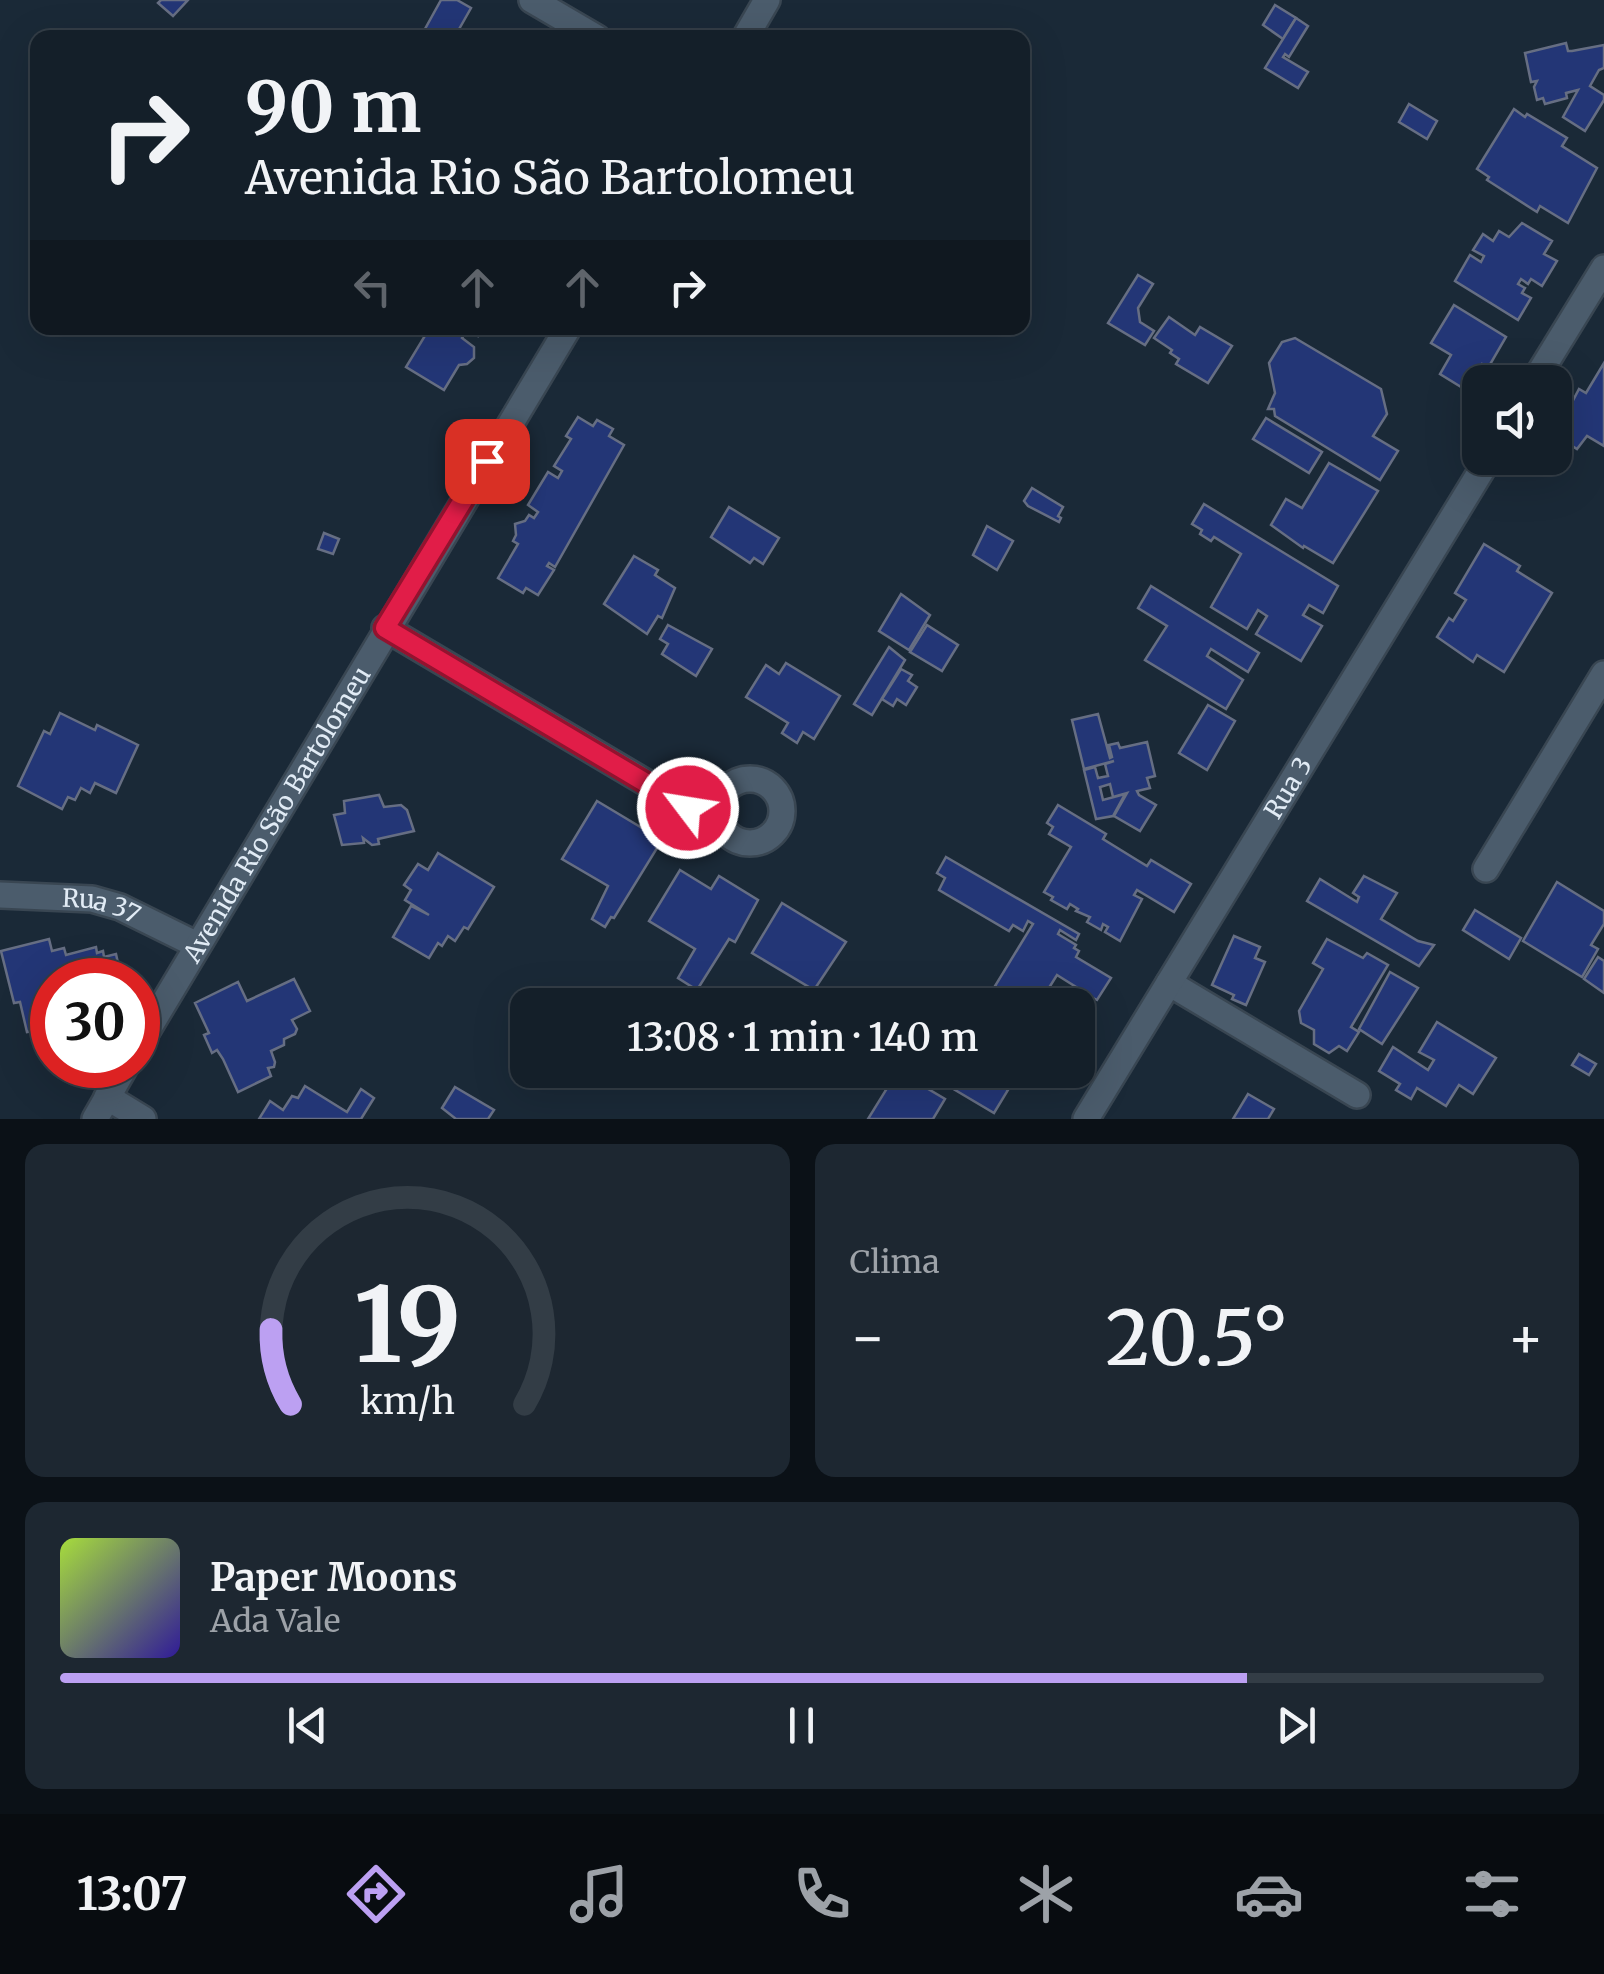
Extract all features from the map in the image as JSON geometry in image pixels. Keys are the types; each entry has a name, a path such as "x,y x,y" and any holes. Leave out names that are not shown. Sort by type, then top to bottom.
{"street":[{"path":"750,30 767,0"},
{"path":"544,3 585,30"},
{"path":"1544,365 1604,268"},
{"name":"Avenida Rio São Bartolomeu","path":"160,1009 564,335"},
{"name":"Rua 3","path":"1086,1119 1479,475"},
{"path":"385,628 721,827"},
{"path":"1486,869 1604,674"},
{"name":"Rua 37","path":"0,895 92,899 120,907 198,945"},
{"path":"1169,983 1357,1095"},
{"path":"101,1108 143,1119"}],"building":[{"path":"188,0 173,16 158,3"},
{"path":"441,0 457,0 471,8 459,30 424,30"},
{"path":"1275,5 1296,18 1283,39 1263,25"},
{"path":"1296,18 1308,26 1289,57 1283,57 1308,72 1298,88 1265,68"},
{"path":"1566,43 1568,51 1604,45 1604,68 1590,86 1604,95 1604,100 1585,131 1563,117 1578,90 1566,93 1567,98 1545,104 1543,98 1537,100 1537,81 1531,82 1525,53"},
{"path":"1409,104 1437,121 1427,139 1399,122"},
{"path":"1514,109 1567,138 1562,146 1597,168 1568,223 1540,206 1537,212 1487,180 1489,177 1477,169"},
{"path":"1522,223 1552,241 1544,254 1557,261 1542,286 1531,279 1528,284 1521,279 1518,284 1525,288 1522,293 1531,298 1518,320 1455,281 1470,255 1481,262 1484,256 1473,250 1483,234 1493,241 1499,231 1509,237"},
{"path":"1138,275 1153,284 1138,308 1140,322 1154,331 1145,345 1108,323"},
{"path":"1454,305 1506,337 1490,365 1462,365 1462,388 1440,374 1451,355 1431,343"},
{"path":"1169,317 1195,335 1200,327 1232,346 1208,383 1176,364 1179,359 1170,353 1172,350 1154,338"},
{"path":"425,335 464,335 462,338 474,347 474,358 459,365 444,390 406,367"},
{"path":"1295,338 1381,389 1387,414 1373,436 1398,451 1380,480 1275,416 1274,409 1268,409 1275,393 1269,363 1282,342"},
{"path":"1604,363 1604,446 1587,436 1577,449 1572,446 1572,402 1579,389 1586,393"},
{"path":"578,417 593,426 597,420 613,429 609,436 624,445 555,567 549,563 547,566 554,570 538,595 526,588 523,593 498,578 518,544 513,541 515,524 529,515 534,518 538,512 528,505 548,472 558,478 562,471 554,466 571,439 566,436"},
{"path":"1266,418 1322,452 1309,473 1253,439"},
{"path":"1329,463 1378,491 1333,563 1271,525 1286,499 1302,508"},
{"path":"1032,488 1063,507 1059,522 1024,501"},
{"path":"1204,504 1338,586 1323,613 1309,605 1303,615 1322,626 1301,661 1256,634 1267,616 1258,610 1247,629 1211,607 1241,554 1214,537 1211,541 1192,524"},
{"path":"729,507 779,538 763,564 754,558 750,563 711,537"},
{"path":"987,526 1013,541 997,570 973,555"},
{"path":"324,533 339,539 333,554 318,549"},
{"path":"1484,544 1520,566 1517,571 1552,593 1504,672 1477,655 1473,662 1437,637 1466,600 1455,593"},
{"path":"634,556 658,570 655,575 675,588 662,618 658,616 647,634 604,604"},
{"path":"1151,586 1259,653 1248,672 1211,649 1207,656 1243,680 1226,709 1145,660 1167,626 1138,608"},
{"path":"901,594 930,615 909,650 879,631"},
{"path":"668,625 712,649 696,676 662,654 668,644 660,639"},
{"path":"927,625 958,645 942,671 910,652"},
{"path":"889,647 905,660 872,715 854,704"},
{"path":"786,663 840,696 814,739 803,732 797,743 782,733 788,723 746,697 766,665 779,674"},
{"path":"901,669 912,675 908,681 917,687 906,705 897,699 893,706 882,699"},
{"path":"1208,705 1235,721 1207,770 1179,753"},
{"path":"60,713 138,745 116,793 95,783 90,793 81,788 75,800 68,797 62,809 18,786 44,731 50,734"},
{"path":"1098,714 1110,758 1109,745 1118,743 1120,748 1147,742 1155,776 1147,778 1150,788 1137,791 1156,805 1140,831 1114,816 1127,793 1113,797 1110,784 1100,787 1103,800 1125,794 1113,816 1096,819 1084,770 1095,767 1098,778 1108,776 1105,764 1114,761 1084,769 1072,720"},
{"path":"379,795 384,807 401,805 407,810 414,831 378,839 379,844 372,845 363,838 364,843 342,845 334,815 345,813 344,801"},
{"path":"597,801 662,840 605,927 592,919 608,886 562,859"},
{"path":"1058,805 1106,834 1103,839 1147,866 1151,860 1191,884 1174,912 1137,890 1134,895 1142,899 1120,941 1105,932 1108,927 1103,924 1101,930 1087,922 1090,917 1070,904 1067,909 1051,900 1053,897 1044,892 1071,847 1049,834 1053,827 1047,823"},
{"path":"438,853 494,887 468,929 464,927 455,941 448,936 442,946 438,943 429,958 393,937 411,906 429,915 405,900 411,890 404,885 418,864 428,870"},
{"path":"946,857 1079,934 1076,940 1060,930 1058,934 1076,945 1076,957 1111,978 1097,1000 1095,988 1078,988 1057,975 1049,988 995,986 1033,924 1028,921 1023,931 1013,925 1009,931 939,890 945,878 937,873"},
{"path":"680,870 711,889 719,876 758,900 735,942 729,939 698,988 678,978 695,949 649,921"},
{"path":"1364,876 1397,893 1381,919 1418,941 1434,945 1419,966 1307,901 1320,879 1357,902 1359,897 1353,893"},
{"path":"1557,882 1604,911 1604,924 1591,945 1598,949 1582,977 1523,941"},
{"path":"782,903 846,942 815,988 752,953"},
{"path":"1475,910 1521,938 1509,959 1463,930"},
{"path":"1234,936 1260,947 1255,958 1265,962 1246,1005 1212,985"},
{"path":"49,939 52,951 64,948 66,955 96,947 104,957 116,954 117,958 30,958 27,1032 20,1002 14,1003 1,951"},
{"path":"1327,939 1363,958 1367,953 1388,965 1351,1027 1359,1032 1347,1051 1339,1046 1329,1053 1314,1044 1314,1030 1301,1023 1299,1011 1323,969 1313,963"},
{"path":"1598,957 1604,961 1604,993 1584,979"},
{"path":"1390,972 1418,988 1382,1044 1359,1029"},
{"path":"294,979 310,1011 292,1020 297,1029 295,1034 271,1051 275,1062 274,1067 268,1068 271,1076 238,1092 217,1050 212,1053 204,1035 209,1033 195,1003 238,982 247,1001"},
{"path":"1437,1022 1496,1058 1473,1094 1459,1085 1446,1106 1417,1088 1411,1099 1396,1090 1400,1084 1379,1071 1393,1047 1428,1070 1434,1060 1419,1052"},
{"path":"1579,1054 1596,1064 1589,1075 1572,1065"},
{"path":"305,1086 347,1112 361,1089 374,1098 361,1119 259,1119 270,1101 283,1110"},
{"path":"455,1087 494,1110 488,1119 456,1119 442,1108"},
{"path":"883,1088 926,1088 945,1099 933,1119 868,1119 886,1090"},
{"path":"952,1088 1005,1088 1008,1090 994,1113"},
{"path":"1248,1094 1274,1109 1268,1119 1233,1119"}],"route":[{"path":"487,461 385,628 688,808"}]}
